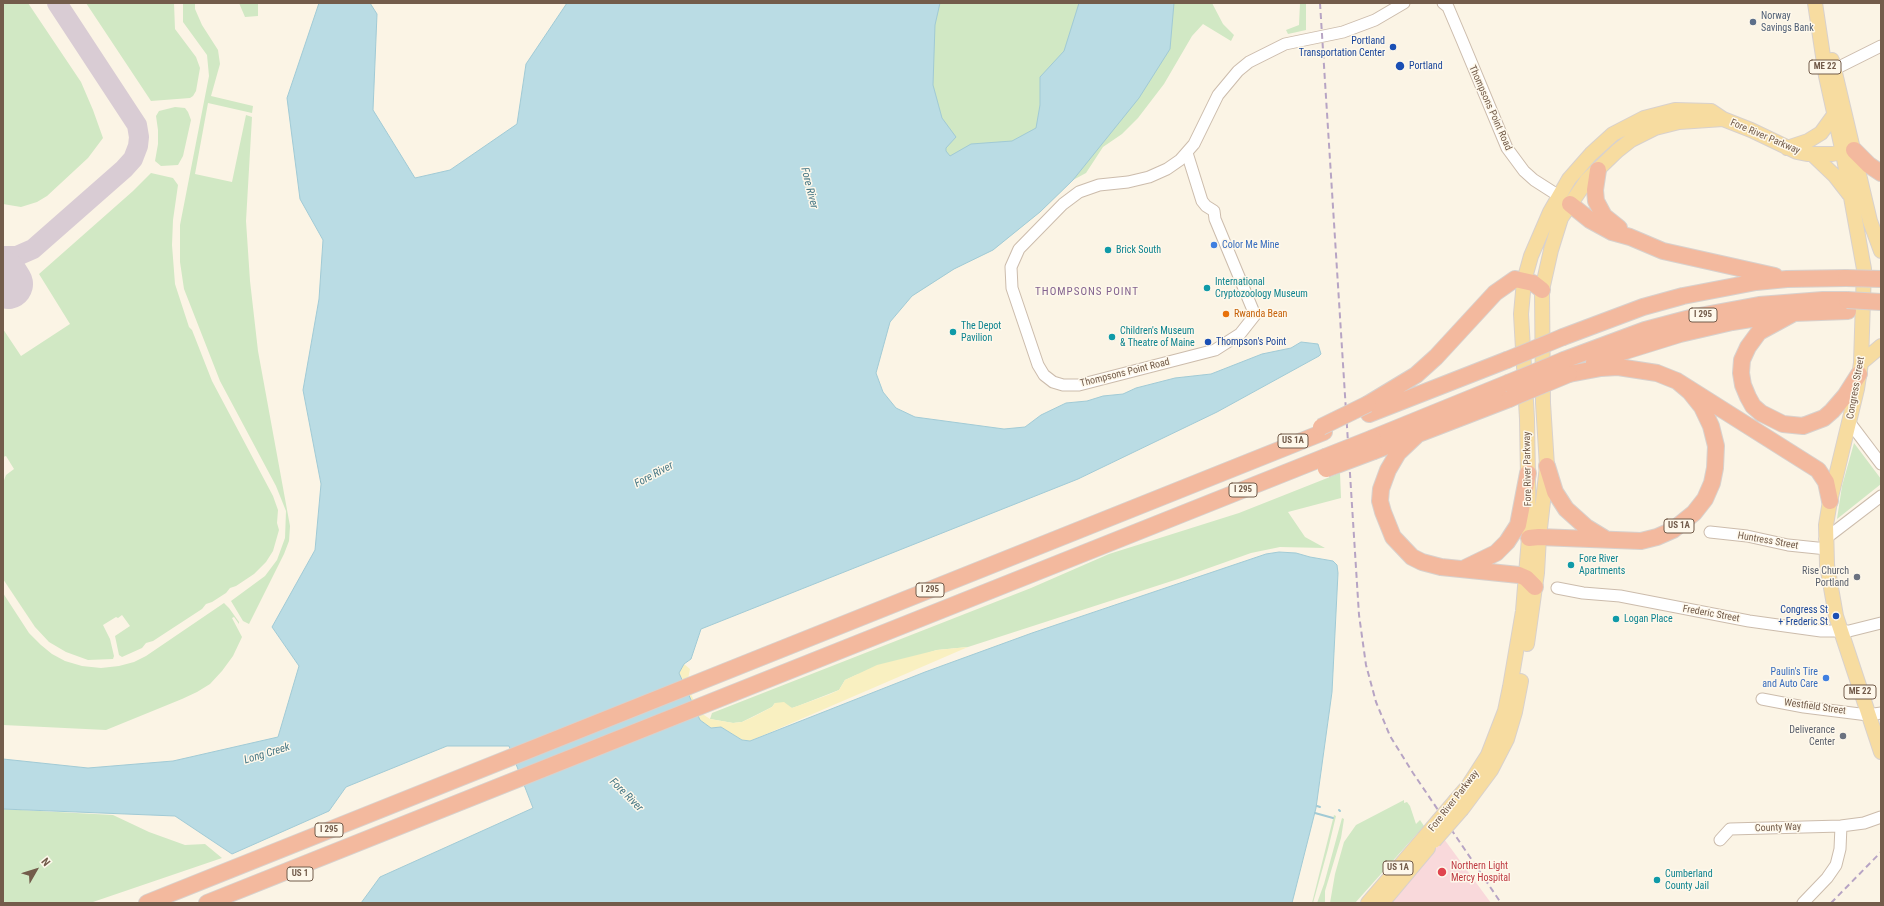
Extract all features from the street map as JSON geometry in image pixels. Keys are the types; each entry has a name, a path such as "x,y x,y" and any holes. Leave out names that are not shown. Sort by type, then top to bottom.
{"highway":[{"path":"1848,151 1881,173"},
{"path":"1598,170 1595,198 1599,209 1604,216 1630,236"},
{"path":"1564,200 1590,220 1612,232 1630,236 1663,251 1786,279"},
{"name":"US 1A","path":"1265,456 1369,409 1416,375 1436,357 1495,293 1515,279 1524,281"},
{"name":"I 295","path":"1369,409 1507,360 1636,309 1683,296 1756,282 1786,279 1881,279"},
{"path":"1524,281 1533,283 1542,290"},
{"name":"I 295","path":"207,903 1161,524 1326,463 1373,444 1508,383 1567,367 1645,330 1694,317 1759,305 1799,301 1847,305 1881,302"},
{"path":"1567,367 1680,334 1759,317 1847,305 1881,311"},
{"path":"1794,313 1759,332 1748,347 1742,360 1741,373 1743,385 1750,402 1761,413 1772,420 1792,426 1803,426 1814,423 1824,418 1838,405 1860,368"},
{"name":"US 1A","path":"1373,444 1417,435 1509,399 1567,367 1618,367 1657,373 1677,381 1702,407 1713,432 1716,460 1714,475 1709,491 1694,513 1681,525 1665,534 1641,541 1534,538"},
{"path":"1677,381 1818,470 1826,482 1830,501"},
{"path":"1417,435 1398,454 1388,470 1381,489 1380,501 1386,524 1393,537 1412,557 1422,562 1441,567 1465,568 1519,575 1531,582"},
{"name":"I 295","path":"147,903 1265,456"},
{"path":"1547,466 1556,492 1566,509 1586,527 1607,539"},
{"path":"1465,568 1496,552 1518,525 1528,473"},
{"name":"US 1","path":"235,903 313,868 363,840"}],"main road":[{"name":"Congress Street","path":"1815,3 1834,115 1848,151 1881,251"},
{"name":"Congress Street","path":"1817,19 1834,69 1848,151 1850,195 1864,269 1860,368 1850,423 1830,501 1826,544 1827,565 1836,616 1875,714 1881,752"},
{"name":"Fore River Parkway","path":"1368,903 1431,837 1459,805 1485,769 1516,712 1531,582 1534,538 1547,466 1543,403 1542,290 1570,179 1592,154 1613,134 1629,125 1651,116 1675,110 1711,111 1723,119 1751,130 1787,148 1813,155 1848,151"},
{"path":"1787,148 1808,141 1821,133 1834,115"},
{"name":"Fore River Parkway","path":"1534,538 1528,473 1527,419 1521,314 1524,281 1531,256 1550,212 1598,170 1616,151 1647,131 1679,122 1723,119"},
{"path":"1813,155 1835,176 1850,195"},
{"path":"1860,368 1881,346"},
{"name":"Fore River Parkway","path":"1382,903 1431,837"}],"street":[{"name":"Thompsons Point Road","path":"1187,153 1202,201 1214,211 1215,219 1255,315 1240,334 1215,350 1079,385 1063,385 1054,382 1044,375 1038,365 1012,288 1011,267 1016,253 1063,204 1079,192 1099,184 1128,182 1149,177 1171,167 1187,153 1194,144 1218,95 1238,71 1249,62 1285,44 1332,36 1349,30 1375,20 1404,3"},
{"name":"Thompsons Point Road","path":"1442,3 1448,7 1507,148 1524,171 1534,180 1564,200"},
{"path":"1834,69 1881,46"},
{"path":"1850,423 1881,464"},
{"path":"1826,544 1881,496"},
{"name":"Huntress Street","path":"1710,532 1747,536 1788,545 1826,544"},
{"name":"Frederic Street","path":"1557,588 1582,593 1620,596 1749,621 1821,631 1842,631 1881,623"},
{"name":"Westfield Street","path":"1762,699 1804,707 1875,714"},
{"name":"County Way","path":"1720,840 1730,830 1841,826 1864,823 1881,816"},
{"path":"1803,903 1827,878 1836,864 1840,850 1841,826"}],"shaded area":[{"name":"Northern Light Mercy Hospital","path":"1444,839 1491,903 1388,903 1404,884"}],"green space":[{"path":"3,3 28,3 81,82 103,138 88,158 47,196 37,202 21,207 3,204"},
{"path":"86,3 174,3 175,29 196,57 200,68 196,91 193,96 190,98 151,101"},
{"path":"183,3 195,3 195,9 202,25 218,50 220,64 211,96 253,106 252,113 208,103 195,174 232,182 246,115 252,117 246,221 250,281 258,351 290,526 289,541 284,554 249,624 243,621 231,601 265,576 277,560 285,538 286,511 276,486 220,381 184,289 180,262 180,225 209,76 207,55 183,22"},
{"path":"239,3 258,3 258,16 245,17"},
{"path":"783,3 1212,3 1223,24 1234,35 1231,41 1203,24 1192,36 1164,84 1138,118 1122,134 1103,147 1086,173 1073,180 1040,212 993,250 954,269 912,296 889,322"},
{"path":"1300,3 1306,3 1306,30 1288,34 1286,30 1299,25"},
{"path":"175,107 185,108 191,120 183,156 178,165 161,166 155,161 158,144 156,116 159,111"},
{"path":"151,173 173,178 178,185 173,220 172,245 175,284 189,327 192,330 212,381 273,496 278,510 277,523 279,530 273,551 266,562 254,574 236,586 230,588 226,593 206,604 202,609 153,641 146,643 142,648 122,657 119,655 115,636 130,626 122,615 118,618 116,617 103,625 110,639 114,656 113,659 88,660 66,652 49,642 35,627 3,579 3,483 6,475 14,469 6,456 3,457 3,329 21,356 70,324 39,274 133,191"},
{"path":"1854,443 1881,479 1881,484 1837,519 1842,486"},
{"path":"1340,473 1341,498 1288,512 1305,537 1325,548 1280,547 1251,553 1178,579 968,647 937,650 856,675 845,680 839,690 792,708 775,703 772,707 742,722 733,723 710,719 712,713 1031,588 1109,554 1239,513"},
{"path":"3,593 29,633 41,645 52,654 65,661 82,666 101,668 119,666 134,662 146,656 224,603 239,622 239,624 234,617 232,618 242,637 233,656 210,684 182,699 106,730 3,725"},
{"path":"1404,800 1404,803 1407,802 1410,806 1416,824 1420,820 1424,826 1355,903 1330,903 1335,874 1344,842 1356,825"},
{"path":"3,809 113,815 149,832 185,845 205,844 222,858 90,903 3,903"},
{"path":"1334,815 1336,816 1328,849 1312,903"},
{"path":"1342,818 1344,819 1341,838 1325,891 1325,903 1317,903 1324,884"}],"sand":[{"path":"968,647 750,741 742,740 721,727 711,728 700,720 679,673 684,664 690,669 688,679 689,689 696,706 701,713 710,719 733,723 742,722 753,717 772,707 775,703 784,702 792,708 828,695 839,690 845,680 877,665 937,650"}],"water":[{"path":"319,3 370,3 377,14 373,110 415,178 450,170 517,124 526,64 567,3 940,3 935,25 933,85 942,118 956,137 946,148 946,151 950,156 971,144 1012,141 1036,128 1040,105 1040,77 1064,51 1079,3 1174,3 1170,49 1139,98 1073,180 1040,212 993,250 954,269 912,296 890,322 876,373 883,392 896,408 915,417 1004,429 1025,427 1041,415 1066,403 1087,401 1103,396 1123,394 1136,388 1175,378 1211,374 1262,354 1291,348 1301,342 1318,344 1321,354 1217,412 1078,479 701,629 691,659 684,664 679,673 700,720 711,728 721,727 742,740 750,741 925,672 1032,633 1266,554 1279,552 1296,553 1333,561 1337,565 1338,573 1332,692 1316,808 1292,903 361,903 380,877 533,808 509,746 447,746 346,787 329,811 232,854 175,816 3,809 3,759 88,768 173,761 278,737 299,666 272,627 315,550 321,484 303,390 319,299 323,240 300,199 287,98"}],"waterway":[{"path":"1315,813 1333,818"}],"taxiway":[{"path":"3,256 17,256 33,249 124,169 133,159 138,146 139,137 137,125 57,3"}],"runway":[{"path":"3,276 8,284"}],"railway":[{"path":"1320,3 1359,615 1366,665 1376,702 1390,736 1413,773 1501,903"},
{"path":"1831,903 1881,852"}],"place":[{"name":"Norway Savings Bank","path":"1753,22"},
{"name":"Portland Transportation Center","path":"1393,47"},
{"name":"Portland","path":"1400,66"},
{"name":"Color Me Mine","path":"1214,245"},
{"name":"Brick South","path":"1108,250"},
{"name":"International Cryptozoology Museum","path":"1207,288"},
{"name":"Rwanda Bean","path":"1226,314"},
{"name":"The Depot Pavilion","path":"953,332"},
{"name":"Children's Museum & Theatre of Maine","path":"1112,337"},
{"name":"Thompson's Point","path":"1208,342"},
{"name":"Fore River Apartments","path":"1571,565"},
{"name":"Rise Church Portland","path":"1857,577"},
{"name":"Congress St + Frederic St","path":"1836,616"},
{"name":"Logan Place","path":"1616,619"},
{"name":"Paulin's Tire and Auto Care","path":"1826,678"},
{"name":"Deliverance Center","path":"1843,736"},
{"name":"Northern Light Mercy Hospital","path":"1442,872"},
{"name":"Cumberland County Jail","path":"1657,880"}],"district":[{"name":"THOMPSONS POINT","path":"1087,292"}],"water label":[{"name":"Fore River","path":"809,188"},
{"name":"Fore River","path":"654,475"},
{"name":"Long Creek","path":"267,754"},
{"name":"Fore River","path":"626,795"}]}
